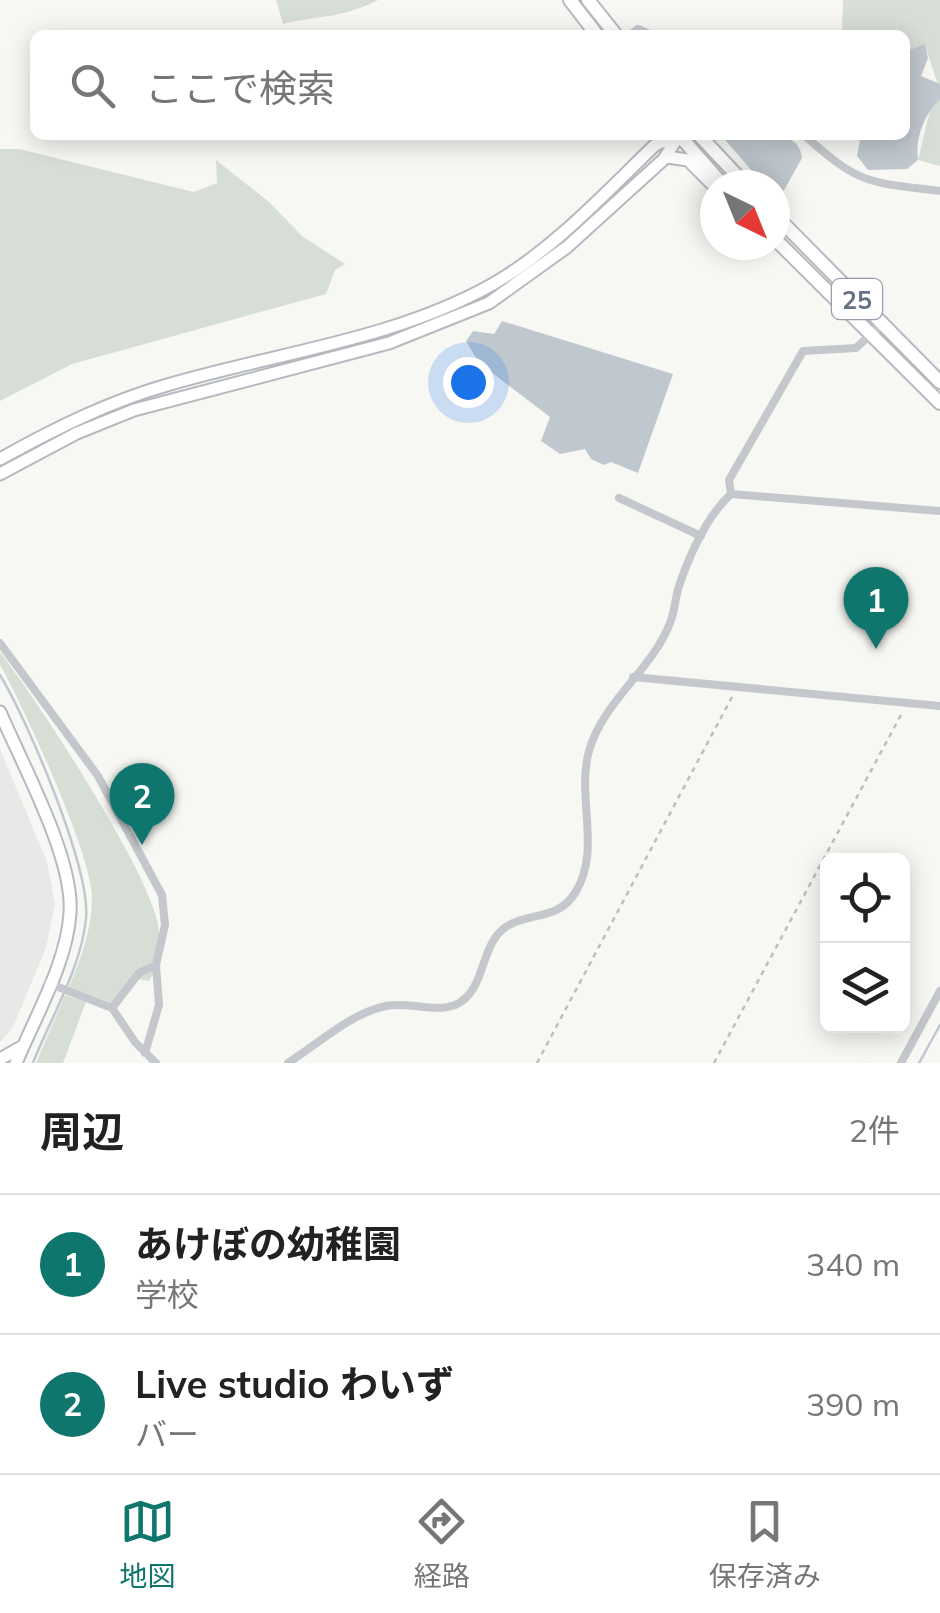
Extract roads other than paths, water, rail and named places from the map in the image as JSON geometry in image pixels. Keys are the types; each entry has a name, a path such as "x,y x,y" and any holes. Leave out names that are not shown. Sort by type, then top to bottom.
{"main road":[{"path":"570,0 593,30"},
{"path":"585,0 605,30"},
{"path":"585,0 612,30"},
{"path":"684,140 710,170"},
{"path":"700,140 731,170"},
{"name":"25","path":"790,229 940,382"},
{"name":"25","path":"790,254 940,402"}],"street":[{"path":"0,458 122,399 362,335 456,303 496,282 543,249 658,140"},
{"path":"0,474 77,433 134,410 389,343 462,316 506,293 551,260 664,159 676,140"},
{"path":"810,140 845,172 870,182 940,191"},
{"path":"664,159 682,156 700,173"},
{"path":"288,1063 362,1014 388,1005 454,1006 473,991 494,940 509,925 564,907 578,890 588,848 587,754 596,729 670,625 679,586 716,508 730,494 729,480 802,350 856,348 882,324"},
{"path":"730,494 940,511"},
{"path":"619,498 701,536"},
{"path":"0,643 98,776 162,895 165,925 156,965 159,1005 145,1052"},
{"path":"633,677 940,706"},
{"path":"0,712 66,872 70,913 63,950 16,1063"},
{"path":"112,1008 139,973 156,965"},
{"path":"48,983 112,1008 156,1063"},
{"path":"901,1063 940,991"},
{"path":"0,1059 23,1046"}],"waterway":[{"path":"0,675 55,796 85,896 86,919 78,956 33,1063"},
{"path":"919,1063 940,1025"}],"place":[{"name":"あけぼの幼稚園","path":"876,649"},
{"name":"Live studio わいず","path":"142,845"}]}
